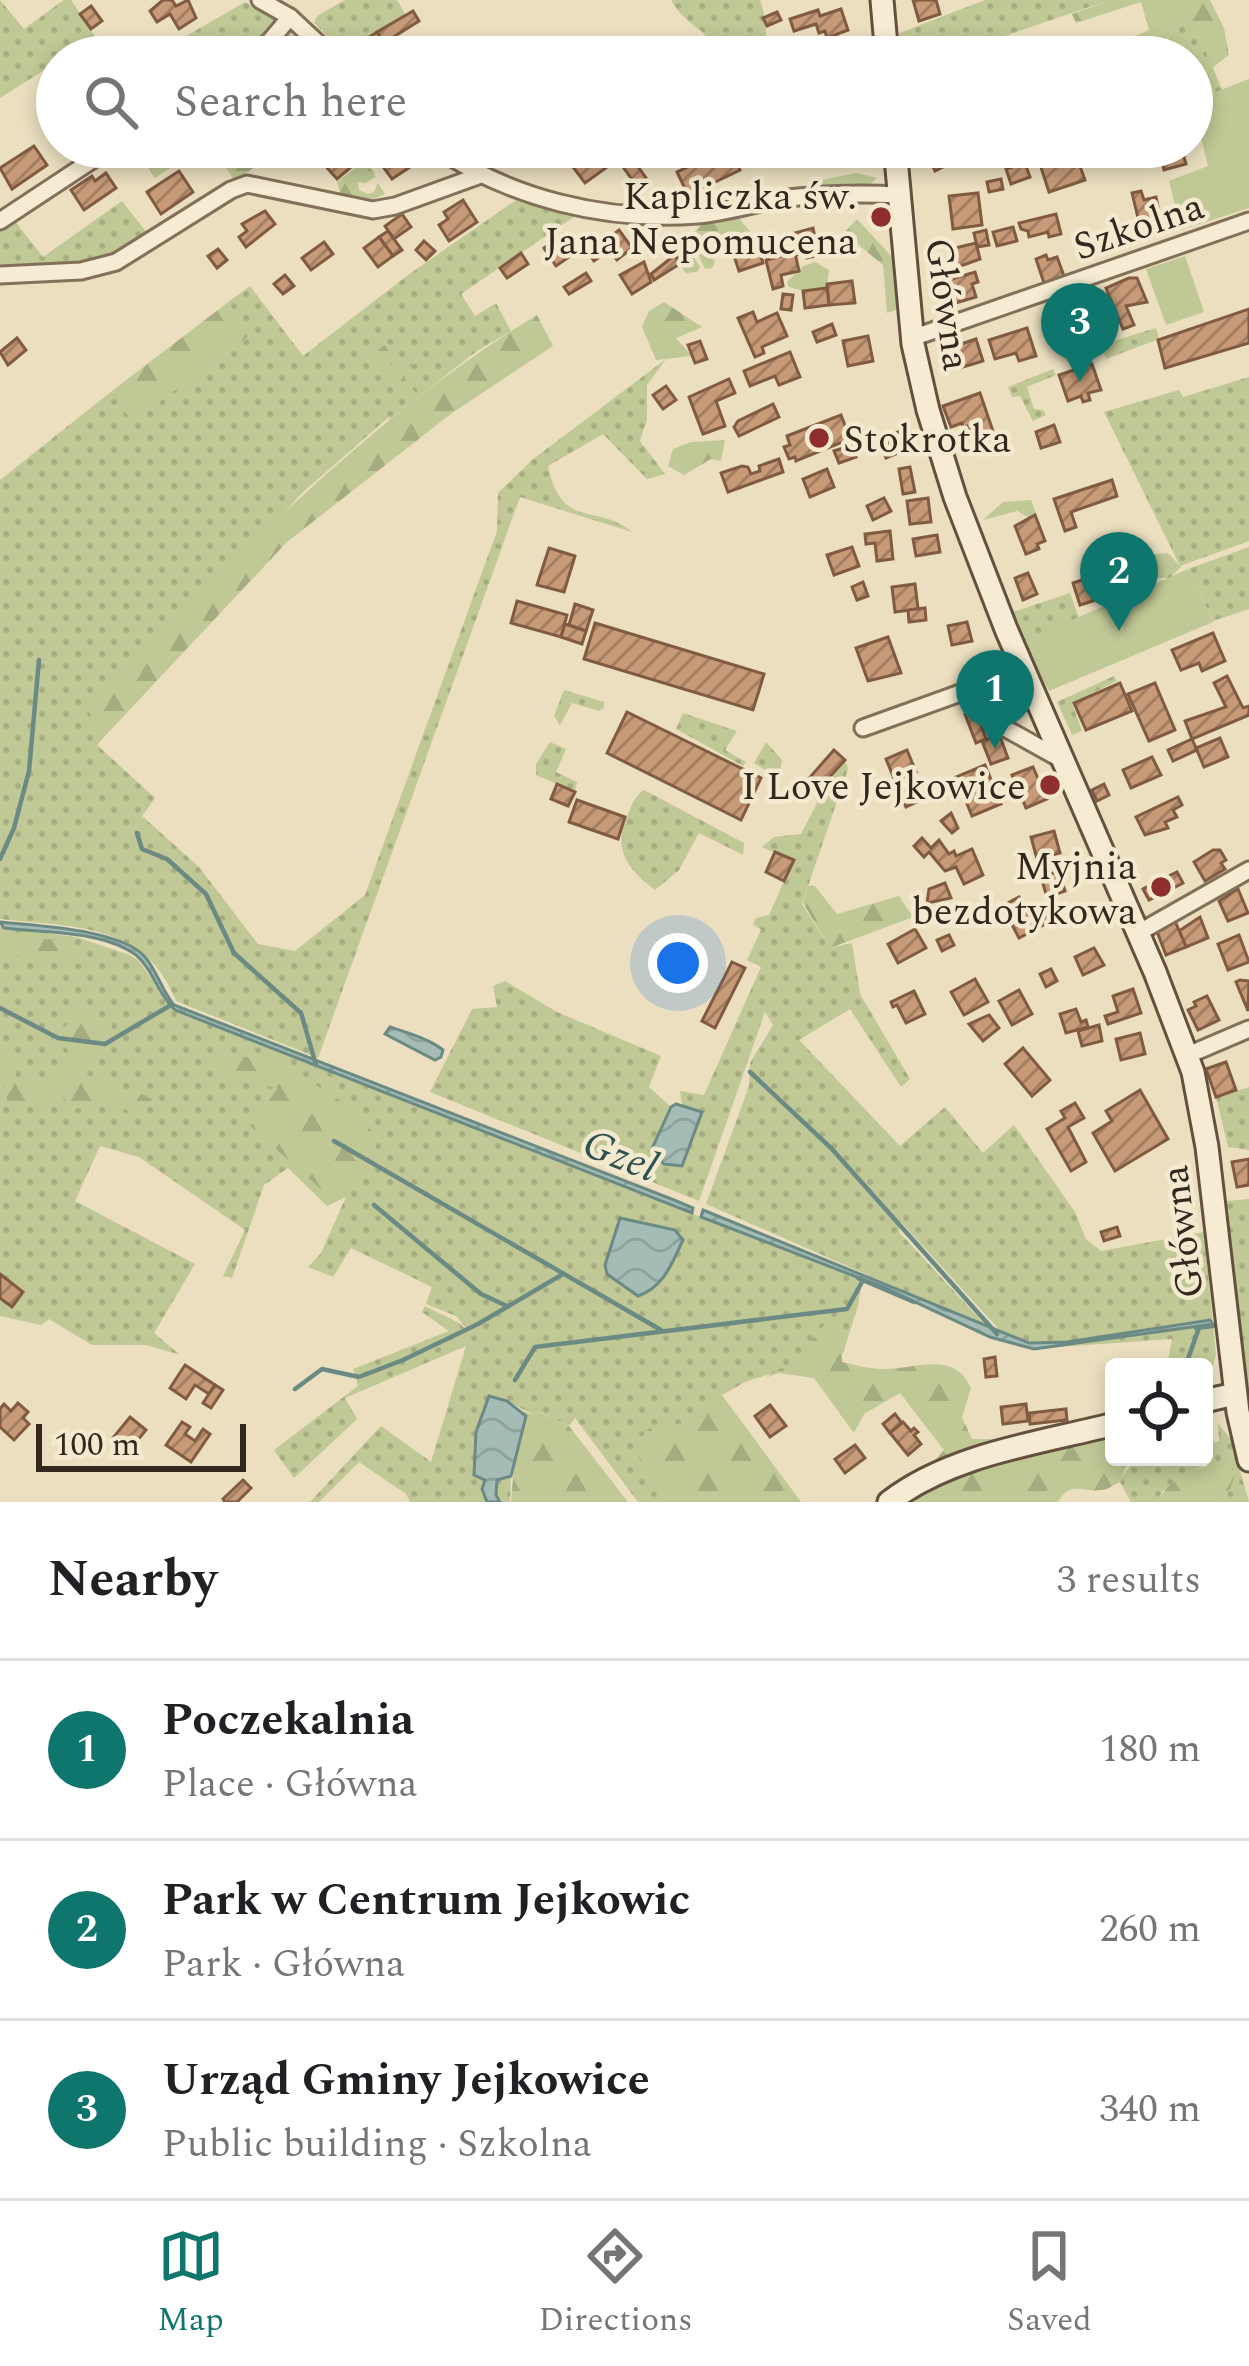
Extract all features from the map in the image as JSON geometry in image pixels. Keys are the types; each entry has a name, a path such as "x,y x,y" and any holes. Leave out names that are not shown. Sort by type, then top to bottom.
{"street":[{"path":"260,0 310,36"},
{"path":"882,0 885,36"},
{"path":"273,36 290,17"},
{"path":"0,221 80,168"},
{"path":"466,168 527,194 585,208 643,214 699,215 798,197 899,195"},
{"name":"Główna","path":"897,168 912,338 950,481 1024,670 1188,1054 1203,1116 1235,1394 1249,1460"},
{"path":"0,275 81,272 116,262 247,184 373,210 478,176"},
{"name":"Szkolna","path":"912,338 1249,221"},
{"path":"863,728 1024,670"},
{"path":"986,685 980,702 988,716 1064,761"},
{"path":"1138,933 1249,870"},
{"path":"1188,1054 1249,1029"},
{"path":"1213,1399 1235,1394"},
{"path":"889,1502 978,1457 1105,1426"}],"green space":[{"path":"0,0 24,29 64,0 71,0 95,36 36,36 36,75 0,98"},
{"path":"345,0 397,0 405,14 369,36 327,36 314,23 317,16"},
{"path":"671,0 760,0 766,36 706,36"},
{"path":"985,0 1110,0 1005,36 897,34"},
{"path":"1110,0 1210,0 1224,28 1229,55 1213,67 1213,36 1200,36 1193,19 1155,36 1135,36 1149,30 1141,2 1076,23 1072,14"},
{"path":"245,2 279,22 267,36 186,36"},
{"path":"1193,19 1200,36 1155,36"},
{"path":"1213,68 1222,90 1213,93"},
{"path":"1249,79 1249,208 1181,230 1169,181 1213,168 1213,93"},
{"path":"148,168 170,168 155,178"},
{"path":"226,168 253,168 235,181"},
{"path":"355,168 370,168 375,177 358,182 359,190 374,192 378,183 385,194 374,199 341,195 337,182"},
{"path":"856,173 877,178 866,189 807,189 817,181"},
{"path":"519,198 578,214 461,294 475,316 496,303 511,331 477,351 389,420 390,416 302,493 97,720 106,735 97,745 155,798 142,816 199,867 258,944 295,951 365,895 497,531 498,493 532,460 666,359 647,385 647,419 640,441 665,474 647,479 603,434 548,466 554,487 572,508 632,532 520,497 318,1058 176,1001 163,975 126,942 79,928 0,919 0,480 112,391 132,421 247,338 227,303 250,286 303,356","holes":["385,344 393,349 384,357 392,367 422,358 400,372 406,401 367,360"]},
{"path":"122,201 151,238 95,260 0,269 0,224 11,216 43,257"},
{"path":"738,217 752,234 748,241 729,245 714,234 707,244 715,262 705,269 690,238 702,223"},
{"path":"857,219 894,259 899,309 887,313 883,265 844,233"},
{"path":"677,232 700,267 697,272 686,273 673,257"},
{"path":"1185,256 1204,312 1166,325 1146,269"},
{"path":"815,262 829,270 827,288 803,291 789,287 787,282 803,266"},
{"path":"664,302 702,327 676,338 692,356 656,360 642,327 649,311"},
{"path":"227,303 248,337 132,422 112,391"},
{"path":"537,315 553,346 452,413 287,542 106,735 86,709 245,550 414,401"},
{"path":"1156,328 1159,339 1106,359 1101,345"},
{"path":"385,344 394,349 385,357 392,366 414,348 423,359 400,372 416,393 406,402 367,360"},
{"path":"1053,369 1056,375 1027,387 1034,409 1046,415 1033,421 1020,396 1012,397 1008,387"},
{"path":"1249,377 1249,541 1180,566 1104,412 1179,390 1183,397"},
{"path":"725,440 721,461 711,459 684,475 668,466 673,449 691,442"},
{"path":"1031,500 1036,513 1029,518 1017,511 983,520 1003,502"},
{"path":"1249,547 1249,609 1213,621 1188,569"},
{"path":"1168,553 1181,567 1170,578 1153,578 1148,566 1155,554"},
{"path":"1188,569 1213,622 1049,691 1022,642"},
{"path":"1162,584 1026,641 1013,612 1070,593 1079,618"},
{"path":"1114,676 1117,681 1072,703 1082,731 1072,735 1057,702"},
{"path":"564,690 604,702 604,708 599,711 572,703 560,725 554,716"},
{"path":"683,713 737,731 725,750 746,762 743,766 676,729"},
{"path":"550,742 566,749 556,772 577,782 575,792 536,775 536,764"},
{"path":"766,742 782,760 779,779 754,763"},
{"path":"845,760 848,769 802,904 830,948 852,943 860,994 910,1079 901,1087 850,1009 799,1040 900,1146 945,1107 983,1153 1014,1125 1075,1212 1086,1239 1101,1251 1204,1232 1216,1355 1213,1366 1213,1358 1169,1358 1172,1339 1045,1348 1005,1336 901,1222 899,1232 988,1328 706,1204 749,1086 750,1063 773,1025 765,1012 699,1201 430,1092 472,1009 497,1007 493,986 505,981 557,1012 661,1056 649,1087 671,1107 657,1135 701,1112 682,1105 680,1091 704,1095 761,967 747,960 761,930 753,924 756,918 769,915 793,861 762,847 774,837 801,834 817,803 815,793"},
{"path":"644,790 744,843 743,855 699,833 679,870 655,890 629,865 622,847 623,826"},
{"path":"814,885 837,914 899,896 913,917 830,948 803,903 808,886"},
{"path":"0,927 76,937 130,955 174,1011 862,1280 841,1359 840,1334 813,1339 799,1366 747,1381 722,1395 707,1413 681,1426 651,1477 660,1502 638,1502 575,1418 569,1426 507,1401 490,1482 511,1476 510,1502 410,1502 406,1494 359,1462 319,1502 310,1502 381,1426 431,1462 466,1346 345,1398 357,1419 294,1478 274,1450 358,1386 353,1369 449,1331 422,1312 425,1306 472,1335 456,1316 426,1304 432,1287 351,1248 333,1277 308,1267 321,1253 346,1197 327,1206 288,1168 264,1185 232,1278 223,1276 245,1230 139,1157 100,1146 75,1201 195,1264 154,1333 180,1355 146,1345 92,1345 49,1319 41,1325 0,1316","holes":["279,1088 334,1200 250,1126"]},
{"path":"0,936 73,941 81,964 0,954"},
{"path":"78,1009 112,1026 111,1052 76,1068 103,1077 117,1097 140,1093 152,1099 145,1113 156,1119 146,1125 131,1112 113,1106 73,1109 62,1095 10,1111 0,1071 0,1031 19,1084 33,1081 74,1067 66,1047 56,1044 44,1026 54,1031 66,1026"},
{"path":"213,1055 274,1059 354,1109 379,1140 357,1177 333,1200 250,1126 278,1088 235,1081"},
{"path":"1249,1087 1249,1150 1228,1147 1216,1097"},
{"path":"1249,1199 1249,1408 1227,1237 1227,1201"},
{"path":"825,1325 833,1325 840,1334 842,1362 877,1369 932,1364 954,1369 971,1388 962,1417 972,1439 996,1439 926,1471 944,1450 900,1393 864,1414 854,1433 814,1378 779,1373 765,1378 781,1368 799,1366"},
{"path":"722,1395 801,1502 660,1502 635,1446 649,1428 690,1420"},
{"path":"523,1411 533,1415 537,1411 569,1426 628,1502 511,1502 515,1454 526,1416"},
{"path":"1218,1424 1231,1439 1249,1502 1218,1502 1230,1490 1208,1466 1213,1466 1213,1443 1219,1441"},
{"path":"1105,1434 1105,1466 1126,1466 1120,1482 1106,1489 1072,1489 1058,1502 909,1502 978,1469"},
{"path":"1229,1462 1235,1476 1218,1502 1157,1502 1188,1474"},
{"path":"1131,1466 1203,1466 1162,1492 1157,1502 1131,1502 1120,1482"}],"water":[{"path":"0,922 77,930 117,940 145,957 174,1005 674,1200 693,1208 692,1213 175,1010 142,961 122,947 90,937 4,928"},
{"path":"390,1027 438,1046 443,1050 441,1057 435,1060 385,1034"},
{"path":"676,1104 702,1112 682,1166 664,1164 651,1151"},
{"path":"703,1210 1029,1343 1067,1342 1210,1320 1213,1324 1034,1349 990,1337 883,1287 701,1217"},
{"path":"620,1218 675,1230 683,1240 661,1280 638,1296 607,1274 605,1265"},
{"path":"489,1396 507,1401 526,1416 511,1476 497,1480 500,1502 487,1502 482,1489 485,1480 474,1475 476,1432"}],"building":[{"path":"163,0 172,0 176,6 188,0 196,18 179,29 170,14 157,22 150,11"},
{"path":"913,0 936,0 940,14 919,21"},
{"path":"91,6 102,21 91,29 80,14"},
{"path":"841,9 848,30 826,36 825,31 819,33 816,24 794,31 790,19 818,10 820,16"},
{"path":"413,11 419,21 395,36 377,32"},
{"path":"777,12 781,20 767,26 763,18"},
{"path":"34,146 36,168 43,168 12,189 0,168"},
{"path":"327,168 350,168 337,179"},
{"path":"384,168 408,168 392,179"},
{"path":"574,168 606,168 585,183"},
{"path":"624,168 639,168 646,178 636,185"},
{"path":"686,168 740,170 688,195 677,172"},
{"path":"1027,168 1030,177 1011,184 1006,169"},
{"path":"1041,168 1081,168 1085,180 1049,192"},
{"path":"179,171 193,192 161,214 147,192"},
{"path":"106,173 116,188 84,210 71,190"},
{"path":"1001,179 1003,189 989,192 987,182"},
{"path":"1141,191 1144,200 1156,197 1160,216 1139,222 1132,193"},
{"path":"978,193 982,225 953,229 949,196"},
{"path":"463,200 477,222 449,241 439,225 448,219 444,212"},
{"name":"Kapliczka św. Jana Nepomucena","path":"882,207 887,222 877,223 875,212"},
{"path":"265,211 275,224 246,247 239,237 247,231 242,224"},
{"path":"402,214 411,227 394,239 385,226"},
{"path":"1056,214 1061,234 1049,237 1048,232 1029,237 1019,223"},
{"path":"1013,227 1017,241 997,246 993,232"},
{"path":"813,228 817,247 822,246 824,254 796,255 791,234"},
{"path":"619,230 632,248 617,260 603,242"},
{"path":"986,230 989,245 977,247 974,233"},
{"path":"388,231 402,250 393,256 379,237"},
{"path":"563,234 576,252 556,266 544,248"},
{"path":"379,237 393,256 378,267 364,248"},
{"path":"424,241 435,251 426,260 416,250"},
{"path":"324,242 333,254 311,270 302,258"},
{"path":"603,242 609,250 594,261 588,253"},
{"path":"976,243 980,259 955,268 950,249"},
{"path":"758,246 763,263 739,271 732,250"},
{"path":"218,249 227,260 217,268 208,256"},
{"path":"521,253 528,264 507,278 500,268"},
{"path":"795,253 799,271 781,275 783,286 773,289 766,260"},
{"path":"676,254 678,265 654,280 651,274"},
{"path":"1046,255 1048,260 1057,257 1064,276 1044,283 1036,259"},
{"path":"644,262 651,282 632,294 620,275"},
{"path":"975,272 976,297 956,303 948,280"},
{"path":"586,273 591,281 569,294 564,287"},
{"path":"285,275 294,286 283,294 274,284"},
{"path":"1137,278 1147,302 1126,306 1134,325 1123,329 1106,288"},
{"path":"852,281 855,303 829,305 827,284"},
{"path":"827,288 829,305 805,308 803,291"},
{"path":"783,294 793,295 791,310 781,309"},
{"path":"1249,309 1249,343 1165,368 1158,340"},
{"path":"753,312 757,322 777,313 787,336 762,347 764,353 755,357 738,318"},
{"path":"832,324 836,335 817,342 813,332"},
{"path":"1027,328 1036,356 1019,361 1016,353 995,359 989,340"},
{"path":"868,336 873,361 848,366 843,341"},
{"path":"17,338 26,350 8,365 0,352"},
{"path":"976,339 983,361 960,368 952,347"},
{"path":"700,341 707,359 695,363 688,345"},
{"path":"790,352 800,377 779,385 775,376 750,386 744,371"},
{"path":"1092,364 1101,390 1088,393 1090,400 1083,402 1081,396 1068,401 1059,375"},
{"path":"729,379 735,393 716,401 725,426 703,434 689,397"},
{"path":"666,386 676,400 663,409 653,395"},
{"path":"980,393 995,437 974,444 968,426 951,427 943,406"},
{"path":"773,404 779,417 739,436 734,427 738,421"},
{"name":"Stokrotka","path":"841,415 850,439 796,461 789,459 784,447 790,445 787,436"},
{"path":"1054,425 1060,442 1041,448 1036,432"},
{"path":"901,431 908,449 886,458 879,439"},
{"path":"852,445 856,457 839,463 834,451"},
{"path":"779,459 783,472 728,492 721,473 742,466 751,474"},
{"path":"910,467 915,492 903,494 899,469"},
{"path":"827,469 834,487 810,497 803,479"},
{"path":"1112,480 1117,496 1071,512 1076,527 1065,531 1054,499"},
{"path":"884,498 891,511 873,520 867,506"},
{"path":"928,498 931,522 910,524 907,501"},
{"path":"1035,515 1045,541 1026,554 1015,526"},
{"path":"890,531 893,559 877,561 875,543 866,544 865,534"},
{"path":"937,535 940,552 916,556 913,539"},
{"path":"852,547 859,566 834,575 827,555"},
{"path":"549,548 575,556 564,592 537,585"},
{"path":"1115,566 1119,577 1108,581 1104,569"},
{"path":"1028,573 1037,594 1023,600 1015,578"},
{"path":"1091,577 1093,585 1119,577 1124,591 1080,605 1073,583"},
{"path":"863,582 868,596 857,600 852,587"},
{"path":"915,584 918,609 895,612 892,587"},
{"path":"517,601 567,615 561,637 511,623"},
{"path":"575,604 593,610 586,631 569,625"},
{"path":"925,608 926,620 909,622 908,610"},
{"path":"967,622 972,641 952,645 948,626"},
{"path":"595,623 764,674 753,710 584,659"},
{"path":"565,624 586,631 582,644 561,637"},
{"path":"1213,633 1225,661 1202,671 1199,663 1181,670 1172,650"},
{"path":"888,637 901,673 868,681 856,648"},
{"path":"1227,676 1243,708 1249,706 1249,715 1192,739 1185,721 1226,707 1214,683"},
{"path":"1120,683 1132,711 1086,730 1074,703"},
{"path":"1155,683 1175,730 1149,741 1128,694"},
{"path":"976,711 986,739 976,743 965,714"},
{"path":"627,712 761,778 741,820 607,753"},
{"path":"999,734 1008,758 991,764 982,741"},
{"path":"1220,738 1228,757 1204,767 1196,748"},
{"path":"1192,739 1197,750 1173,761 1168,750"},
{"path":"834,750 845,760 815,793 804,784"},
{"path":"907,750 916,772 895,781 886,759"},
{"path":"1152,757 1161,775 1131,788 1123,770"},
{"path":"985,765 1001,804 972,816 956,777"},
{"path":"1033,767 1047,799 1026,808 1012,775"},
{"path":"915,783 923,799 906,807 900,795"},
{"path":"557,784 575,792 568,806 551,799"},
{"path":"1104,784 1109,795 1097,801 1092,790"},
{"path":"1178,797 1182,805 1173,810 1177,817 1165,822 1168,828 1145,835 1136,817"},
{"path":"577,800 625,817 618,839 569,822"},
{"path":"951,813 958,828 952,833 941,821"},
{"path":"1054,831 1060,853 1037,859 1031,837"},
{"path":"922,838 931,848 939,840 956,856 972,849 983,875 964,884 956,867 945,871 929,852 924,857 914,846"},
{"path":"1220,850 1225,869 1205,881 1194,862"},
{"path":"775,852 794,860 784,881 766,872"},
{"path":"1059,871 1065,891 1047,897 1041,877"},
{"name":"Myjnia bezdotykowa","path":"1177,872 1183,883 1149,900 1143,889"},
{"path":"945,883 951,898 927,903 929,889"},
{"path":"1238,889 1248,913 1228,921 1219,901"},
{"path":"1019,897 1033,912 1042,907 1049,922 1019,938 1002,906"},
{"path":"1200,917 1208,938 1186,947 1179,931"},
{"path":"1175,921 1186,947 1166,955 1156,929"},
{"path":"915,929 926,948 898,963 888,944"},
{"path":"949,935 954,945 942,951 937,940"},
{"path":"1239,935 1249,962 1228,970 1218,944"},
{"path":"1094,948 1104,965 1083,975 1075,957"},
{"path":"732,962 745,968 715,1028 702,1021"},
{"path":"1051,969 1057,981 1046,987 1040,974"},
{"path":"975,979 988,1002 964,1015 951,992"},
{"path":"1249,981 1248,1011 1236,982"},
{"path":"1133,989 1141,1013 1108,1024 1105,1016 1118,1012 1113,996"},
{"path":"1019,990 1032,1014 1012,1025 999,1001"},
{"path":"914,991 925,1014 906,1023 891,1002"},
{"path":"1207,996 1219,1020 1198,1030 1188,1010"},
{"path":"1076,1009 1088,1027 1066,1033 1060,1014"},
{"path":"989,1015 999,1028 983,1041 969,1024"},
{"path":"1099,1025 1102,1041 1082,1046 1078,1031"},
{"path":"1140,1033 1145,1054 1121,1060 1116,1039"},
{"path":"1023,1048 1050,1080 1032,1096 1005,1064"},
{"path":"1226,1062 1236,1090 1216,1097 1206,1069"},
{"path":"1140,1090 1168,1139 1115,1171 1093,1133 1112,1121 1106,1111"},
{"path":"1075,1103 1084,1118 1068,1127 1086,1162 1071,1171 1047,1129 1065,1118 1061,1111"},
{"path":"1249,1159 1249,1185 1237,1187 1232,1162"},
{"path":"1117,1227 1120,1236 1104,1241 1101,1232"},
{"path":"0,1274 23,1292 12,1307 0,1298"},
{"path":"995,1357 997,1376 986,1377 984,1359"},
{"path":"185,1365 215,1385 209,1394 195,1385 186,1399 170,1388"},
{"path":"215,1385 223,1390 211,1408 203,1403"},
{"path":"18,1403 28,1412 23,1418 29,1424 14,1440 0,1427 0,1409 4,1404 11,1411"},
{"path":"1026,1404 1028,1421 1003,1424 1001,1407"},
{"path":"770,1405 786,1426 770,1437 755,1416"},
{"path":"1066,1409 1067,1420 1030,1424 1029,1413"},
{"path":"895,1414 902,1423 890,1433 883,1424"},
{"path":"130,1417 146,1430 128,1452 112,1439"},
{"path":"182,1422 190,1427 185,1434 195,1441 203,1429 210,1434 191,1462 166,1445"},
{"path":"903,1422 918,1432 914,1435 921,1444 908,1455 890,1433"},
{"path":"855,1445 865,1458 845,1473 835,1459"},
{"path":"243,1480 251,1488 237,1502 225,1502 223,1499"}],"waterway":[{"path":"0,859 29,771 39,660"},
{"path":"137,833 142,849 167,859 206,894 234,953 301,1013 316,1065"},
{"path":"0,1008 58,1038 105,1044 171,1005"},
{"path":"750,1072 831,1148 997,1334"},
{"path":"334,1141 661,1330"},
{"path":"374,1205 481,1294 507,1306"},
{"path":"295,1389 322,1369 359,1377 403,1360 478,1324 563,1274"},
{"name":"Gzel","path":"858,1278 914,1302"},
{"path":"515,1380 535,1347 847,1309 862,1282"},
{"name":"Gzel","path":"1196,1328 1221,1325"},
{"path":"1188,1358 1199,1328"}],"place":[{"name":"Kapliczka św. Jana Nepomucena","path":"881,217"},
{"name":"Urząd Gminy Jejkowice","path":"1080,382"},
{"name":"Stokrotka","path":"819,438"},
{"name":"Park w Centrum Jejkowic","path":"1119,631"},
{"name":"Poczekalnia","path":"995,749"},
{"name":"I Love Jejkowice","path":"1050,785"},
{"name":"Myjnia bezdotykowa","path":"1161,887"}]}
